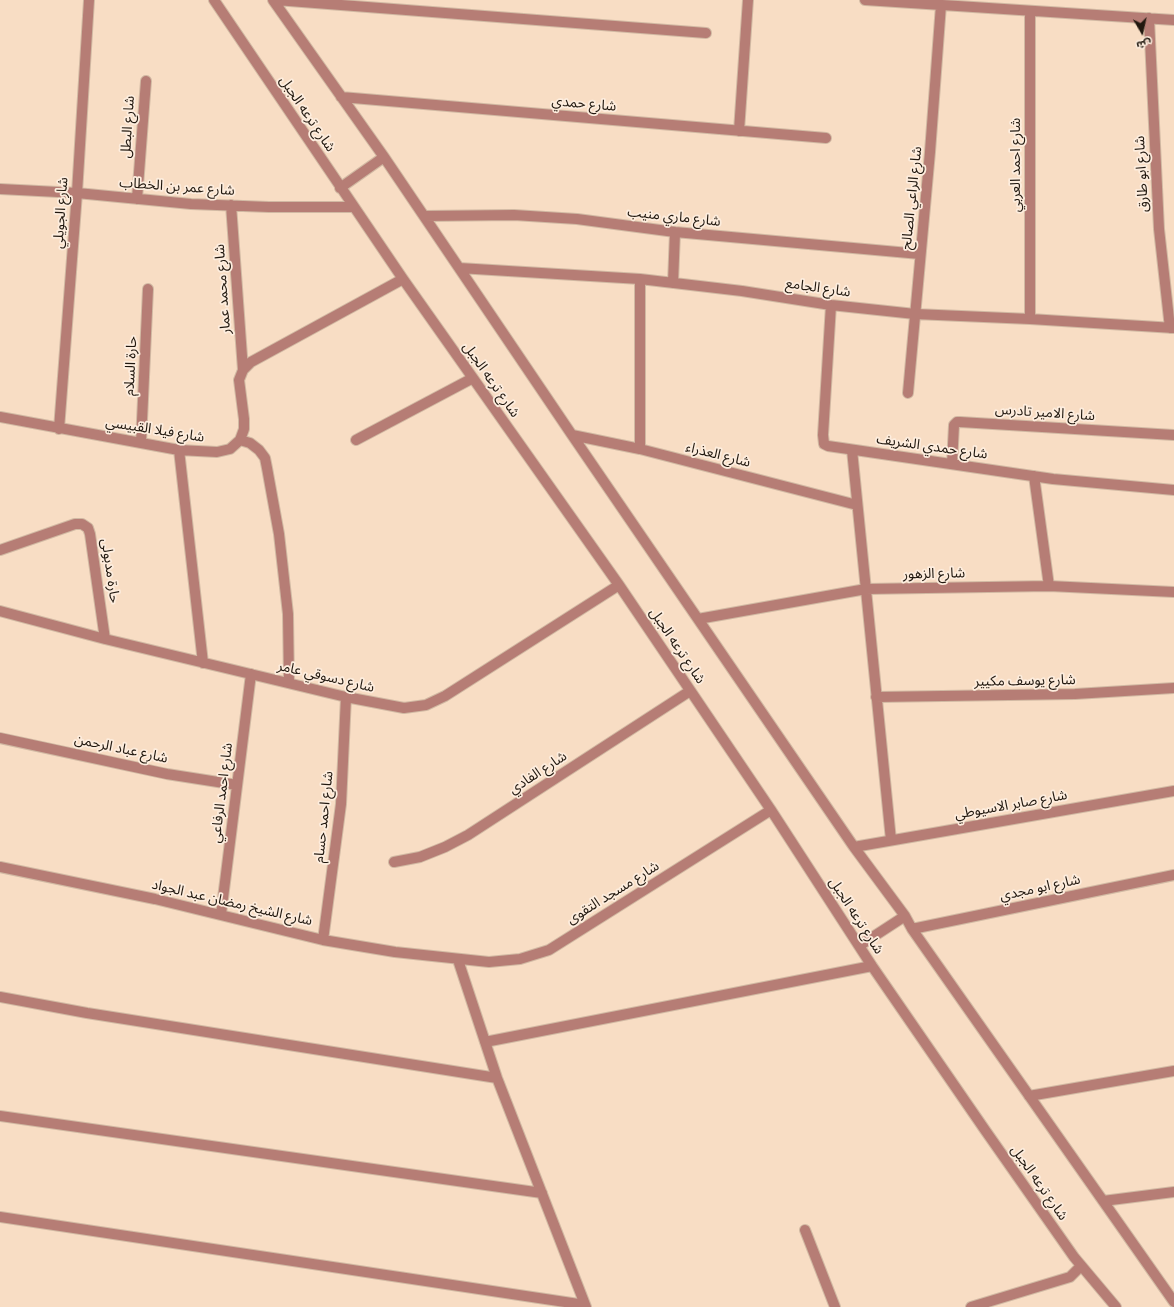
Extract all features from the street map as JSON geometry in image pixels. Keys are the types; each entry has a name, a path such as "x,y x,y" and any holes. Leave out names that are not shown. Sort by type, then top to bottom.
{"street":[{"name":"شارع الجويلي","path":"59,429 77,194 89,0"},
{"name":"شارع ترعه الجبل","path":"214,0 353,207 619,585 771,810 872,966 1081,1266 1116,1307"},
{"path":"275,0 706,33"},
{"path":"275,0 854,846 905,916 912,929 1174,1302"},
{"path":"739,131 748,0"},
{"path":"865,0 1174,20"},
{"name":"شارع الراعي الصالح","path":"908,393 930,152 941,5"},
{"name":"شارع احمد العربي","path":"1030,11 1030,319"},
{"name":"شارع ابو طارق","path":"1149,18 1159,229 1172,328"},
{"name":"شارع البطل","path":"137,199 146,81"},
{"name":"شارع حمدي","path":"341,97 826,138"},
{"path":"340,188 384,158"},
{"name":"شارع عمر بن الخطاب","path":"0,189 231,205 353,207"},
{"name":"شارع محمد عمار","path":"231,205 243,370"},
{"name":"شارع ماري منيب","path":"424,216 514,215 576,220 675,232 920,254"},
{"path":"673,283 675,232"},
{"name":"شارع الجامع","path":"459,268 640,279 742,291 831,305 915,314 1030,319 1172,328"},
{"path":"289,683 288,614 279,534 265,458 259,450 250,443 240,440 244,429 244,419 239,380 243,370 251,362 403,279"},
{"path":"640,279 640,449"},
{"name":"حارة السلام","path":"141,443 148,289"},
{"name":"شارع حمدي الشريف","path":"831,305 824,444 852,450 1053,479 1174,490"},
{"path":"356,440 473,378"},
{"name":"شارع فيلا القبيسي","path":"0,418 179,450 217,452 230,449 240,440"},
{"name":"شارع الامير تادرس","path":"952,464 954,425 957,422 1174,435"},
{"name":"شارع العذراء","path":"572,435 640,449 857,505"},
{"path":"179,450 203,663"},
{"path":"852,450 891,840"},
{"path":"1034,476 1049,586"},
{"name":"حارة مدبولى","path":"0,550 75,524 82,524 88,528 105,639"},
{"name":"شارع دسوقي عامر","path":"0,611 203,663 346,697 404,708 426,705 446,696 619,585"},
{"name":"شارع الزهور","path":"698,618 866,589 1049,586 1174,592"},
{"name":"شارع احمد الرفاعي","path":"221,914 251,674"},
{"name":"شارع يوسف مكيير","path":"876,696 1075,694 1174,688"},
{"name":"شارع الفادي","path":"394,862 420,857 445,847 468,835 690,692"},
{"name":"شارع احمد حسام","path":"323,940 341,804 346,697"},
{"name":"شارع عباد الرحمن","path":"0,738 167,774 237,785"},
{"name":"شارع صابر الاسيوطي","path":"854,846 1174,791"},
{"name":"شارع مسجد التقوى","path":"458,960 489,962 520,959 549,950 771,810"},
{"name":"شارع الشيخ رمضان عبد الجواد","path":"0,867 155,899 323,940 458,960"},
{"name":"شارع ابو مجدي","path":"912,929 1174,875"},
{"path":"859,946 905,916"},
{"path":"0,1217 585,1306 497,1078 458,960"},
{"path":"485,1042 872,966"},
{"path":"0,997 95,1014 497,1078"},
{"path":"1029,1096 1174,1071"},
{"path":"0,1116 542,1193"},
{"path":"1103,1201 1174,1192"},
{"path":"804,1230 835,1307"},
{"path":"971,1307 1070,1277 1081,1266"}]}
